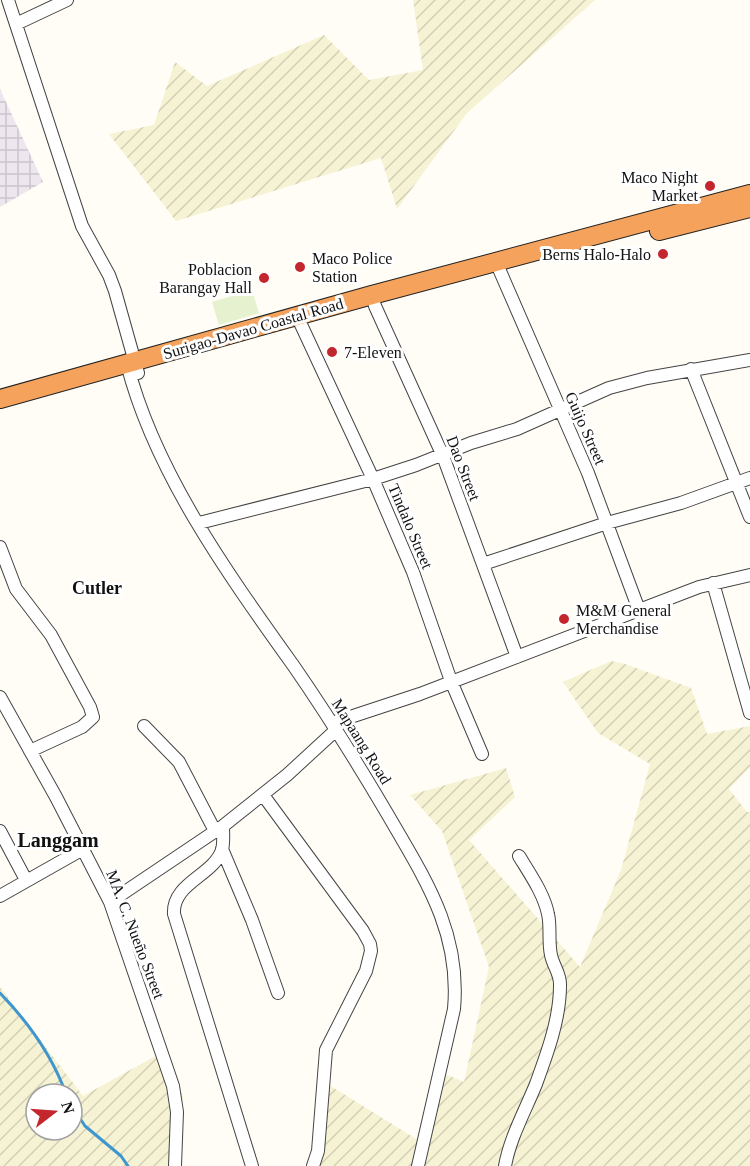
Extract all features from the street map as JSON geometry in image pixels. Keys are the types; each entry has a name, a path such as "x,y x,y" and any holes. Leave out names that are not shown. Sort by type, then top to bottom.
{"highway":[{"name":"Surigao-Davao Coastal Road","path":"0,411 132,368 498,267 750,194"},
{"name":"Surigao-Davao Coastal Road","path":"498,267 750,208"},
{"name":"Surigao-Davao Coastal Road","path":"0,399 132,368"}],"street":[{"name":"Mapaang Road","path":"8,0 82,225 115,291 140,408 153,440 199,523 245,597 334,726 410,854 439,909 450,941 456,988 454,1009 418,1166"},
{"path":"16,24 67,0"},
{"name":"Guijo Street","path":"498,267 588,473 639,610"},
{"name":"Dao Street","path":"374,300 443,456 517,657"},
{"name":"Tindalo Street","path":"299,321 373,479 424,599 451,681 482,754"},
{"path":"199,523 373,479 443,456 471,443 517,429 609,388 691,369 750,360"},
{"path":"691,369 750,517"},
{"path":"483,564 750,478"},
{"path":"0,547 16,589 51,635 90,707 93,717 82,728 30,751"},
{"path":"110,902 219,828 262,795 334,726 713,583 750,575"},
{"path":"713,583 750,713"},
{"name":"MA. C. Nueño Street","path":"0,697 110,902 173,1086 177,1112 175,1166"},
{"path":"144,726 179,762 219,828 222,849 252,920 278,993"},
{"path":"262,795 355,919 370,944 370,958 366,972 326,1050 318,1151 313,1166"},
{"path":"0,831 26,880"},
{"path":"0,896 83,849"},
{"path":"222,849 211,864 180,893 175,900 174,914 252,1166"},
{"path":"505,1166 508,1150 547,1052 560,985 559,975 551,957 549,915 519,856"}],"shaded area":[{"path":"413,0 595,0 467,113 397,209 381,158 176,221 109,134 154,125 175,62 207,86 324,35 369,80 423,70"},
{"path":"0,89 43,182 0,207"},
{"path":"611,661 691,688 707,734 750,726 750,767 729,789 747,812 750,812 750,1166 313,1166 321,1080 429,1147 445,1074 464,1082 489,967 442,831 410,795 506,768 515,797 469,840 580,967 621,870 650,764 598,733 563,682"},
{"path":"0,987 72,1082 24,1082 24,1142 84,1142 84,1095 161,1053 183,1096 174,1166 0,1166"}],"green space":[{"path":"252,290 259,313 219,325 212,302"}],"waterway":[{"path":"0,993 39,1040 61,1082"},
{"path":"84,1124 121,1156 128,1166"}],"place":[{"name":"Maco Night Market","path":"710,186"},
{"name":"Berns Halo-Halo","path":"663,254"},
{"name":"Maco Police Station","path":"300,267"},
{"name":"Poblacion Barangay Hall","path":"264,278"},
{"name":"7-Eleven","path":"332,352"},
{"name":"M&M General Merchandise","path":"564,619"}],"district":[{"name":"Cutler","path":"97,588"},
{"name":"Langgam","path":"58,840"}]}
